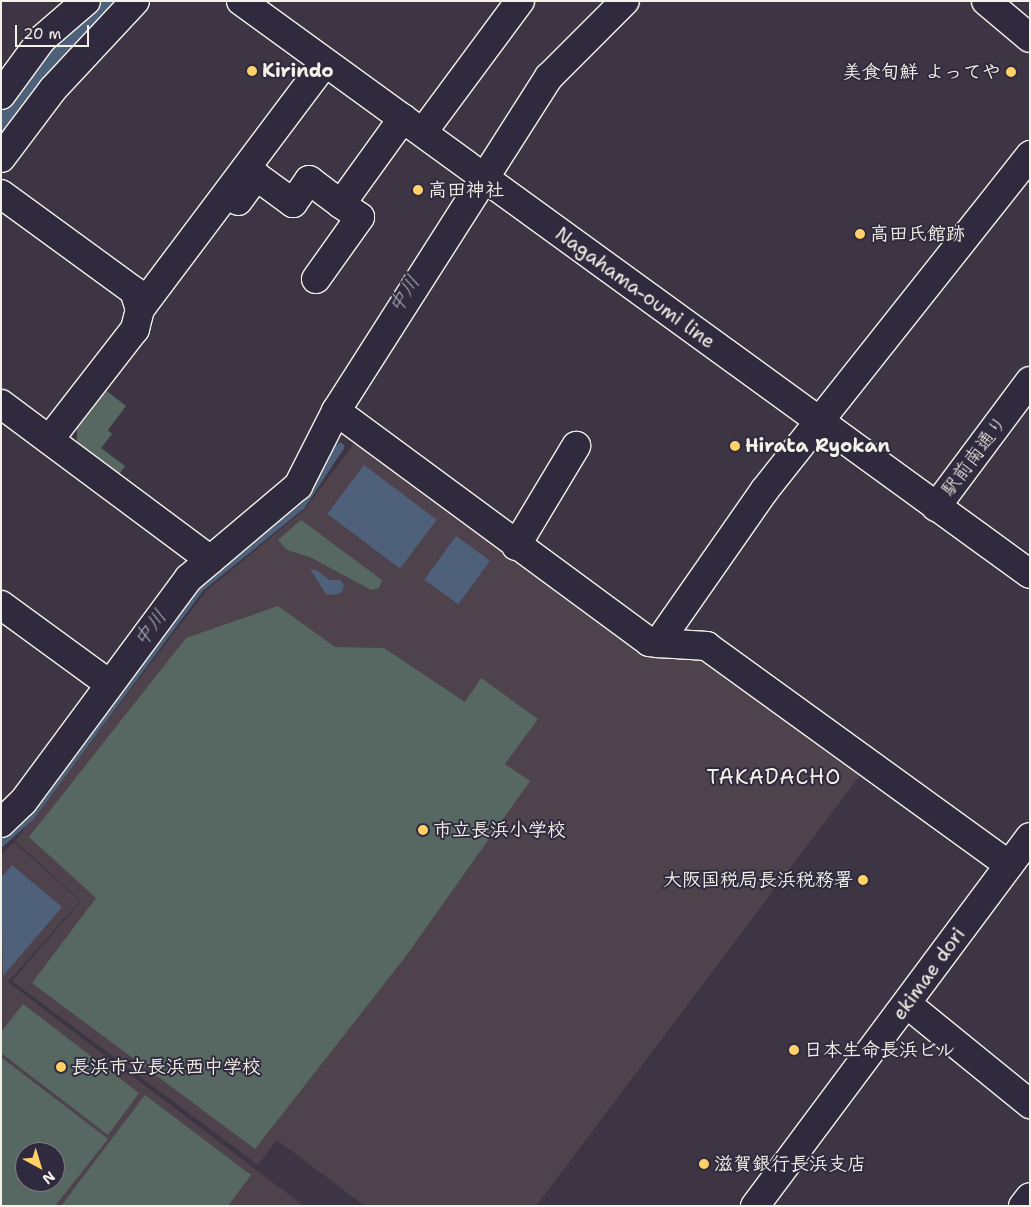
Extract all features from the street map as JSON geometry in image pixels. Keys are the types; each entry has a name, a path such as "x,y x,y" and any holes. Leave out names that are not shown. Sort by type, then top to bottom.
{"street":[{"path":"1,94 42,40 86,1"},
{"path":"1,158 53,89 135,1"},
{"name":"Nagahama-oumi line","path":"241,1 1030,574"},
{"path":"341,204 413,125 520,1"},
{"path":"2,822 23,802 108,683 189,578 298,486 336,411 549,77 625,1"},
{"path":"986,1 1030,38"},
{"path":"49,440 136,329 140,309 317,74"},
{"path":"658,643 764,491 820,423 1030,156"},
{"path":"225,220 256,176 293,203 309,180 360,217 316,279"},
{"path":"1,194 134,291 140,309"},
{"name":"駅前南通り","path":"936,507 1030,381"},
{"path":"1,404 210,560"},
{"path":"336,411 516,546 649,642 707,646 1009,865"},
{"path":"516,546 576,446"},
{"path":"1,605 108,683"},
{"name":"ekimae dori","path":"754,1206 907,1004 1030,837"},
{"path":"907,1004 1029,1103"},
{"path":"1023,1206 1030,1197"}],"shaded area":[{"name":"市立長浜小学校","path":"359,437 648,651 706,655 864,770 536,1206 365,1206 277,1140 258,1165 12,981 81,901 15,841 206,591 304,510"},
{"name":"長浜市立長浜西中学校","path":"14,842 80,901 8,982 304,1206 1,1206 1,855"}],"green space":[{"path":"104,389 126,406 108,430 112,434 101,448 125,466 118,476 80,447 77,440 77,425"},
{"path":"301,520 382,580 379,588 371,590 312,558 287,550 278,540"},
{"path":"278,606 335,647 384,648 465,702 481,678 538,719 505,764 530,781 406,956 255,1149 32,983 96,898 29,837 186,638"},
{"path":"23,1004 139,1093 108,1135 1,1053 1,1032"},
{"path":"1,1057 108,1139 55,1206 1,1206"},
{"path":"145,1095 251,1175 228,1206 61,1206"}],"water":[{"path":"364,465 437,520 400,568 327,514"},
{"path":"456,536 490,561 458,604 424,580"},
{"path":"310,569 316,570 330,580 340,580 344,585 342,592 336,595 326,594"},
{"path":"12,865 62,907 3,976 1,878"}],"waterway":[{"path":"1,117 48,57 103,1"},
{"name":"中川","path":"1,843 30,817 200,588 301,506 340,447"}],"place":[{"name":"Kirindo","path":"252,71"},
{"name":"美食旬鮮 よってや","path":"1011,72"},
{"name":"高田神社","path":"418,190"},
{"name":"高田氏館跡","path":"860,234"},
{"name":"Hirata Ryokan","path":"735,446"},
{"name":"市立長浜小学校","path":"423,830"},
{"name":"大阪国税局長浜税務署","path":"863,880"},
{"name":"日本生命長浜ビル","path":"794,1050"},
{"name":"長浜市立長浜西中学校","path":"61,1067"},
{"name":"滋賀銀行長浜支店","path":"704,1164"}],"district":[{"name":"TAKADACHO","path":"774,777"}]}
